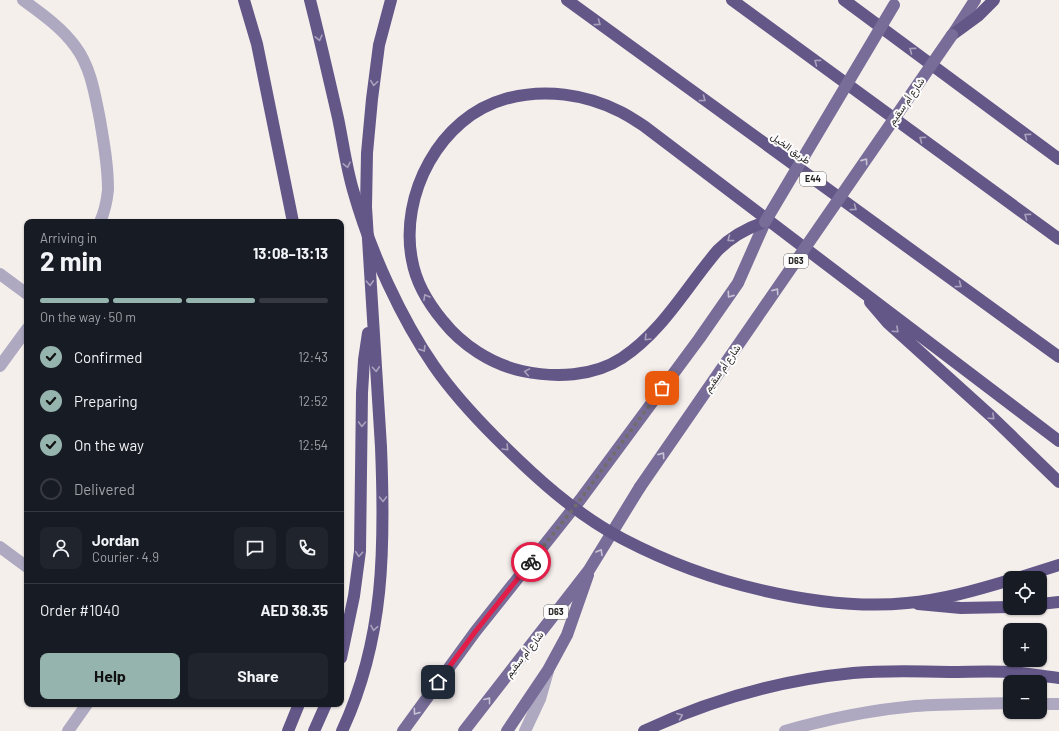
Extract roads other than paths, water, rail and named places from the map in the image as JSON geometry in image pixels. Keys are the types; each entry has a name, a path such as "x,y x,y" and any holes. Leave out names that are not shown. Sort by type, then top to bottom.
{"highway":[{"path":"244,0 257,44 292,219"},
{"path":"310,0 352,188 375,255 400,308 420,345 436,369 471,413 522,464 578,511 622,539 671,562 707,575 744,586 816,601 852,604 908,603 961,608 1003,607"},
{"path":"342,731 356,697 368,657 376,616 383,561 382,454 366,207 372,98 379,45 391,0"},
{"name":"طريق الخيل","path":"567,0 1059,357"},
{"path":"732,0 1059,238"},
{"path":"844,0 1059,159"},
{"path":"952,35 978,16 994,0"},
{"path":"765,222 739,232 723,245 656,328 639,345 620,359 604,367 567,375 548,375 511,369 496,363 463,342 449,329 426,298 412,260 410,240 410,220 420,181 440,145 453,130 468,117 504,99 524,95 549,94 574,96 599,102 622,112 644,126 1059,440"},
{"path":"862,290 888,323 992,416 1059,482"},
{"path":"344,644 354,596 360,551 362,393 364,360 372,316"},
{"path":"1040,571 1059,565"},
{"path":"908,603 983,588 1003,582"},
{"path":"1047,603 1059,602"},
{"path":"644,731 696,709 734,696 813,678 894,670 1009,672 1059,678"},
{"path":"288,731 298,707"},
{"path":"314,731 325,707"}],"main road":[{"name":"شارع أم سقيم","path":"464,731 589,570 640,487 975,0"},
{"path":"402,731 475,632 580,500 699,339 738,283 765,222 896,2"},
{"path":"507,731 548,670 567,635 583,592 589,570"}],"street":[{"path":"23,0 59,26 76,47 88,71 95,97 108,166 108,191 101,219"},
{"path":"0,274 24,292"},
{"path":"0,366 24,332"},
{"path":"0,547 24,565"},
{"path":"525,731 540,699 548,670"},
{"path":"785,731 840,717 914,706 1003,703"},
{"path":"1047,704 1059,704"},
{"path":"68,731 85,707"}]}
